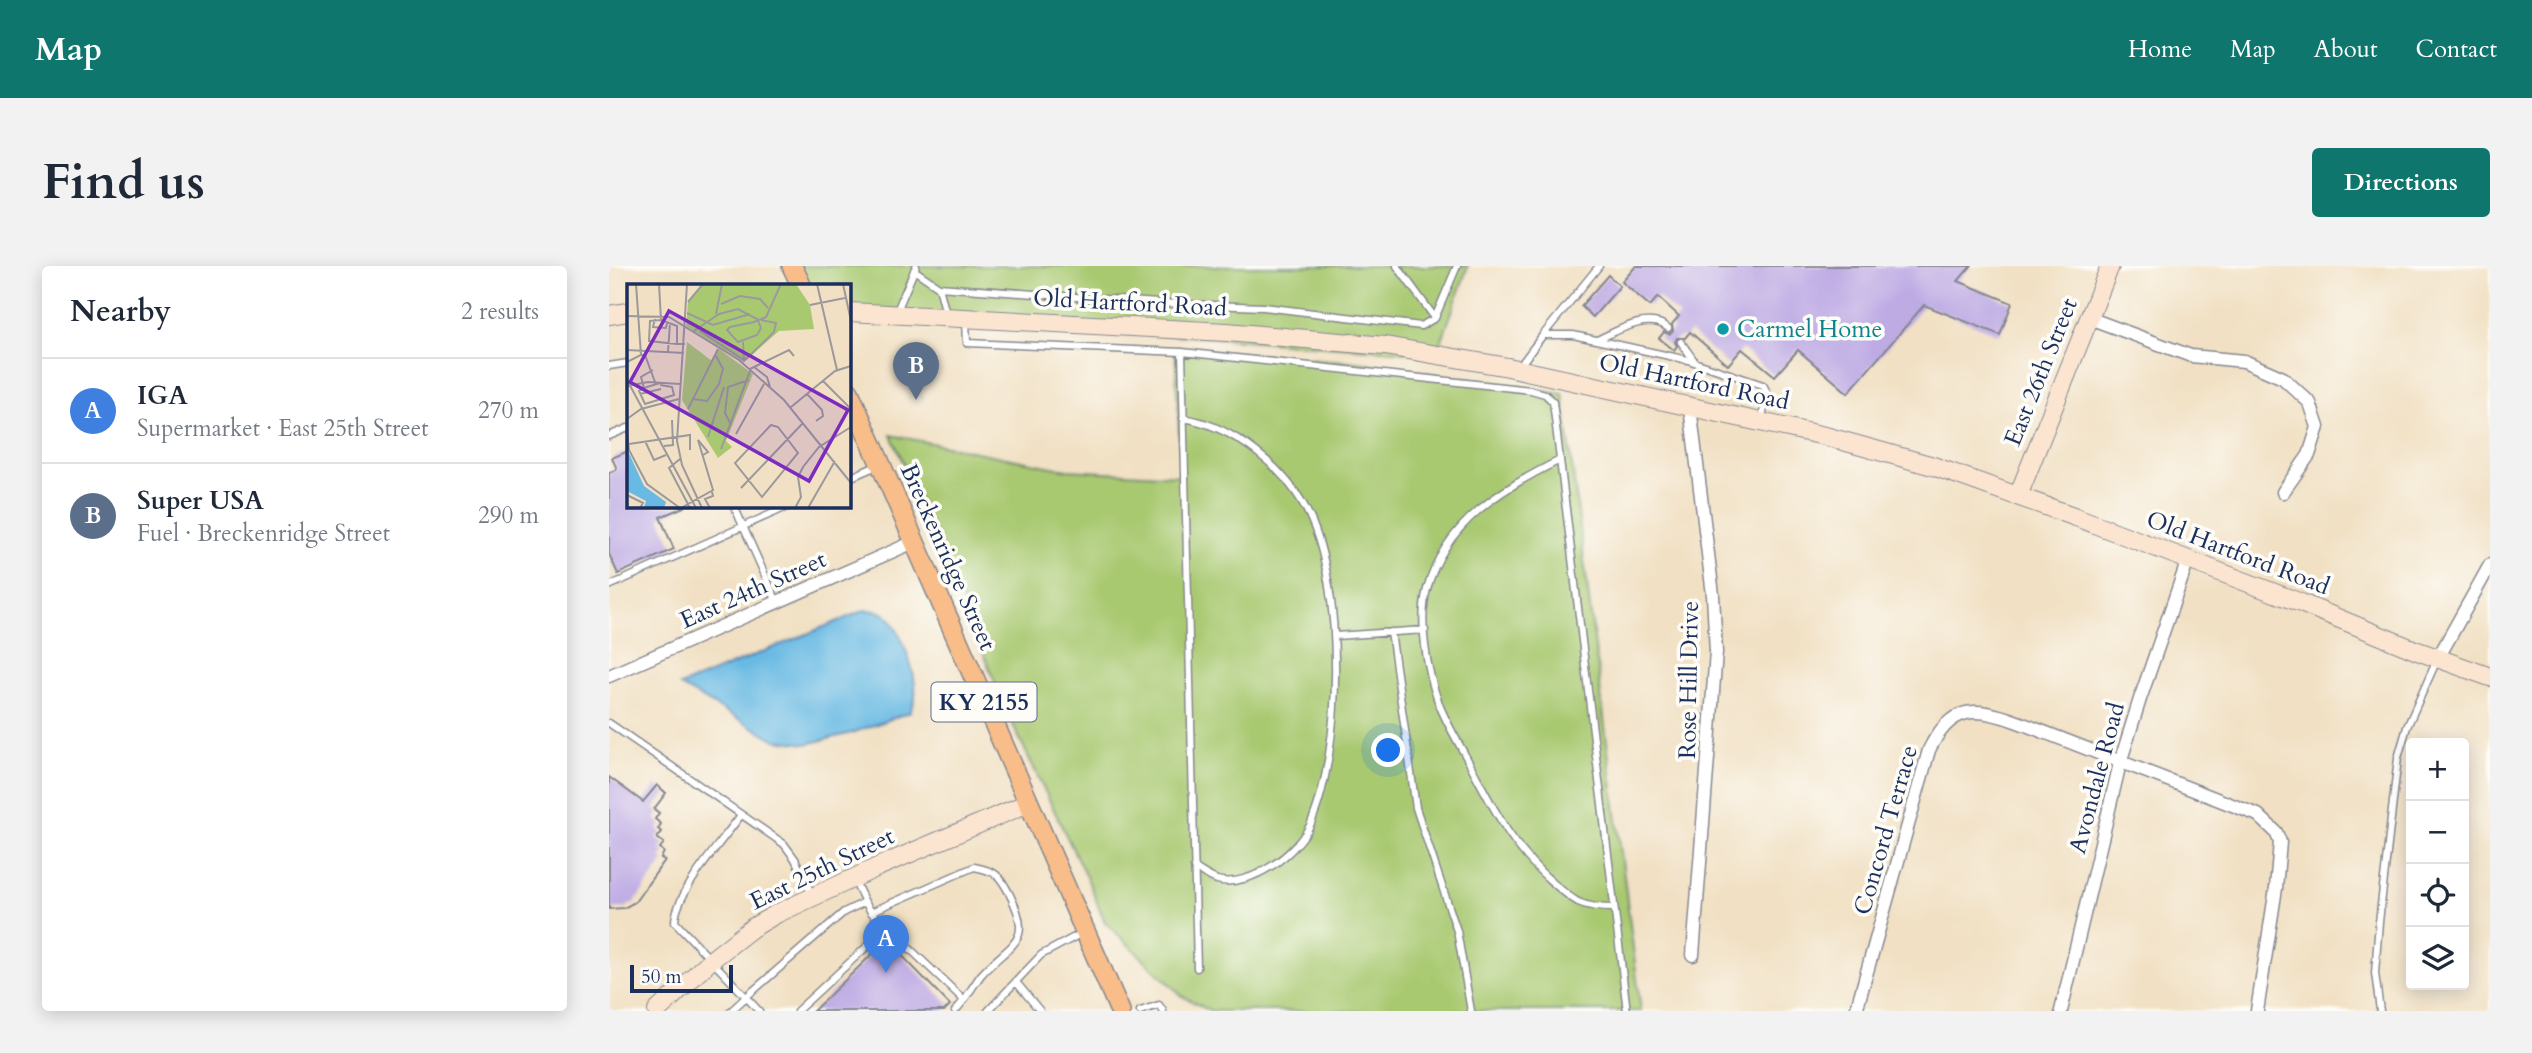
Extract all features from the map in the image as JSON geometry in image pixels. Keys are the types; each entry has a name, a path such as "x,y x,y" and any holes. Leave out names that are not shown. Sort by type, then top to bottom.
{"main road":[{"path":"792,266 801,284"},
{"name":"East 26th Street","path":"2018,496 2110,266"},
{"path":"609,315 627,312"},
{"name":"Old Hartford Road","path":"851,312 1317,339 1385,346 1518,369 1760,422 1891,452 2018,496 2490,677"},
{"name":"Breckenridge Street","path":"851,397 1120,1011"},
{"name":"East 25th Street","path":"657,1011 710,961 752,928 776,914 1028,803"}],"street":[{"path":"2089,318 2190,356 2243,361 2283,378 2310,403 2318,427 2309,455 2283,492"},
{"name":"Rose Hill Drive","path":"1690,407 1713,596 1716,652 1693,955"},
{"name":"East 24th Street","path":"609,676 914,542"},
{"name":"Avondale Road","path":"2061,1011 2120,763 2188,560"},
{"path":"2438,658 2490,565"},
{"name":"Concord Terrace","path":"1856,1011 1921,772 1937,732 1949,720 1964,713 1980,711 1999,715 2258,815 2276,832 2280,842 2276,888 2257,1011"}],"lane":[{"path":"1397,266 1435,318"},
{"path":"896,315 915,268 939,287 1157,303 1264,307 1420,326 1435,318 1457,266"},
{"path":"1518,369 1599,266"},
{"path":"939,287 947,317"},
{"path":"966,318 967,343 1182,352 1531,390 1545,394 1553,402 1627,1011"},
{"path":"1595,340 1638,323 1655,321 1668,328"},
{"path":"1543,335 1573,335 1695,362 1763,385 1768,394 1760,422"},
{"path":"1681,342 1695,362"},
{"path":"1182,352 1197,968"},
{"path":"609,366 627,363"},
{"path":"1184,418 1211,424 1244,442 1272,466 1296,494 1308,512 1315,530 1330,593 1335,636 1335,703 1329,750 1311,825 1287,855 1251,877 1232,881 1218,880 1194,867"},
{"path":"609,436 627,428"},
{"path":"1560,460 1493,496 1469,518 1443,552 1428,586 1422,611 1431,676 1440,705 1511,840 1536,868 1578,902 1614,908"},
{"path":"851,477 880,464"},
{"path":"735,508 777,602"},
{"path":"609,586 783,508"},
{"path":"1335,636 1425,630"},
{"path":"1391,632 1416,808 1457,931 1471,1011"},
{"path":"2380,1011 2375,973 2398,758 2411,717 2438,658"},
{"path":"609,723 784,844 795,859 813,897"},
{"path":"741,815 686,890 675,912 675,922 759,1011"},
{"path":"871,912 974,867 990,870 1002,879 1019,912 1021,923 1016,943 982,975 955,1011"},
{"path":"854,878 871,912 964,1000"},
{"path":"731,1011 844,912 865,902"},
{"path":"797,1011 887,928"},
{"path":"988,1011 1041,955 1084,932"},
{"path":"1016,982 1040,1011"},
{"path":"1140,1011 1159,1005 1163,1011"}],"green space":[{"path":"792,266 1468,266 1437,354 851,312 851,284 801,284"},
{"path":"1175,348 1359,362 1563,394 1641,1011 1210,1011 1182,996 1105,922 1006,710 948,564 891,435 1067,470 1181,476"}],"water":[{"path":"865,610 887,616 904,645 912,667 915,689 915,701 910,712 852,733 807,744 776,740 680,686"}],"building":[{"name":"Carmel Home","path":"1636,266 1971,266 1958,281 2012,303 2000,335 1924,305 1848,393 1798,350 1775,376 1742,349 1728,365 1690,332 1685,338 1677,338 1674,350 1659,338 1664,332 1669,334 1673,331 1672,324 1679,316 1658,297 1650,306 1622,282"},
{"path":"1608,275 1620,286 1593,317 1581,306"},
{"path":"627,451 627,508 681,508 660,517 674,549 618,574 609,554 609,473 617,469 612,458"},
{"path":"609,777 643,802 657,785 666,793 654,809 659,813 655,819 661,824 658,829 662,832 657,838 664,843 660,848 664,852 661,858 665,860 635,902 624,908 609,909"},
{"path":"887,940 950,1005 944,1011 813,1011"}],"place":[{"name":"Carmel Home","path":"1723,329"},
{"name":"Super USA","path":"916,400"},
{"name":"IGA","path":"886,973"}]}
